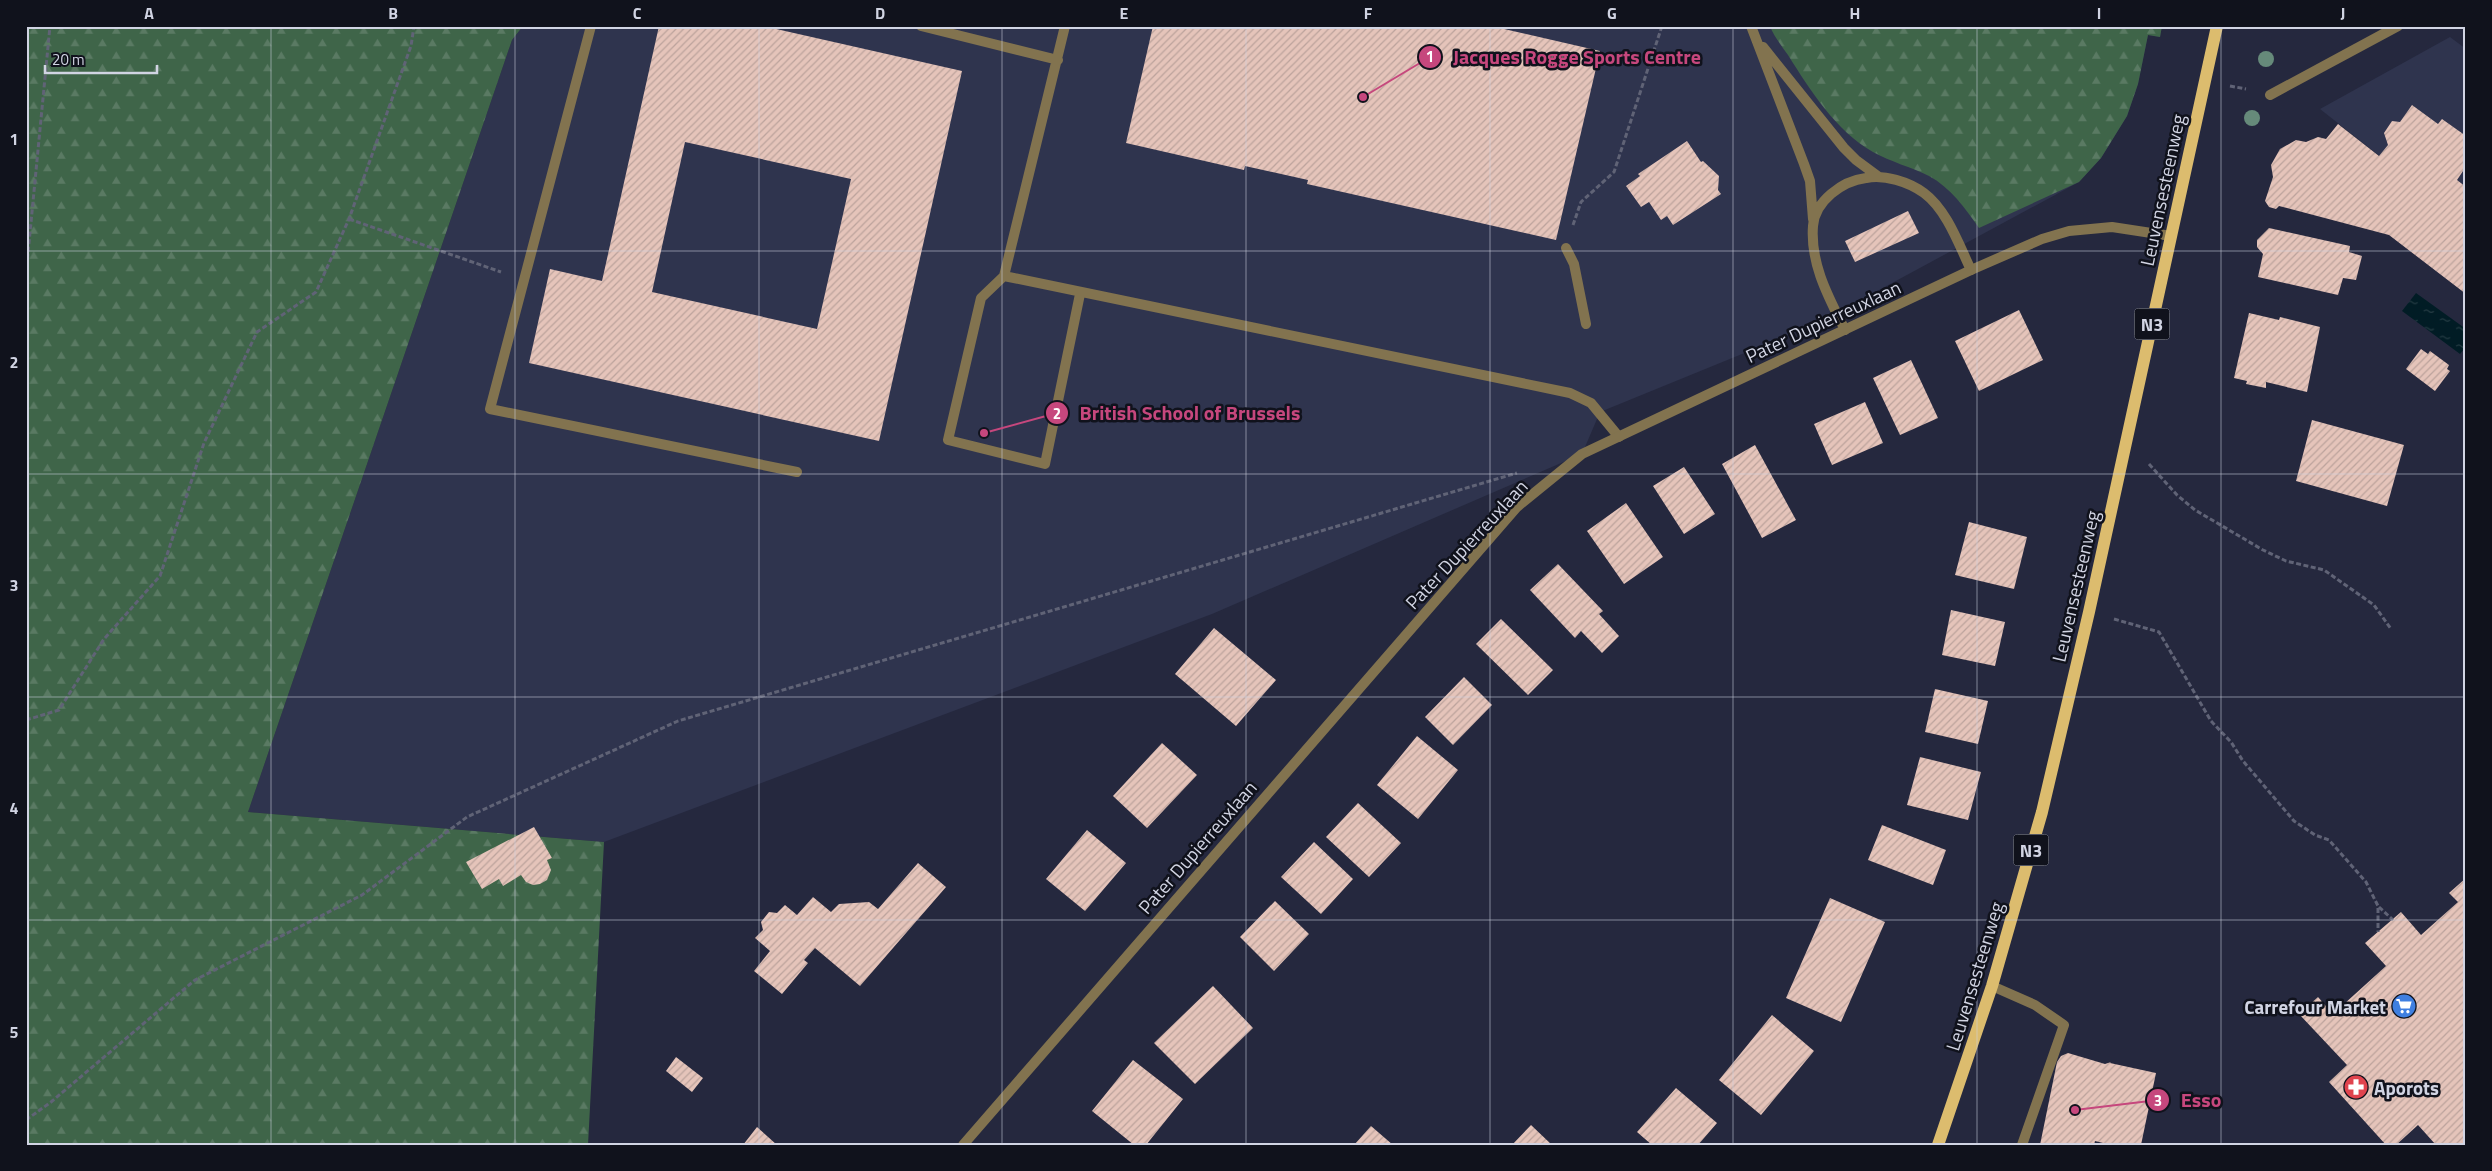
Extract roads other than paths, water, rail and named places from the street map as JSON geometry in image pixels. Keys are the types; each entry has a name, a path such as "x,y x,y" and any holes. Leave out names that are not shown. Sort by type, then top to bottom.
{"main road":[{"name":"Leuvensesteenweg","path":"1938,1145 1992,986 2042,812 2089,612 2217,26"}],"street":[{"path":"591,26 490,409 797,472"},
{"path":"921,26 1058,60"},
{"path":"1065,26 1004,276 981,298 948,440 1046,464 1080,294"},
{"path":"1751,26 1810,181 1814,256 1819,274 1845,330"},
{"path":"2270,95 2398,26"},
{"path":"1756,38 1844,148 1856,160 1880,178"},
{"path":"1813,224 1822,203 1830,195 1860,179 1880,178 1904,183 1925,194 1945,218 1971,270"},
{"name":"Pater Dupierreuxlaan","path":"962,1145 1517,508 1582,454 1971,270 2042,239 2069,231 2112,227 2171,236"},
{"path":"1566,248 1574,264 1586,324"},
{"path":"1004,276 1080,294 1570,394 1591,403 1620,436"},
{"path":"1992,986 2035,1005 2064,1025 2022,1145"}],"water":[{"path":"2416,293 2466,329 2466,347 2460,354 2402,311"}],"place":[{"name":"Jacques Rogge Sports Centre","path":"1363,97"},
{"name":"British School of Brussels","path":"984,433"},
{"name":"Carrefour Market","path":"2404,1006"},
{"name":"Aporots","path":"2356,1087"},
{"name":"Esso","path":"2075,1110"}]}
